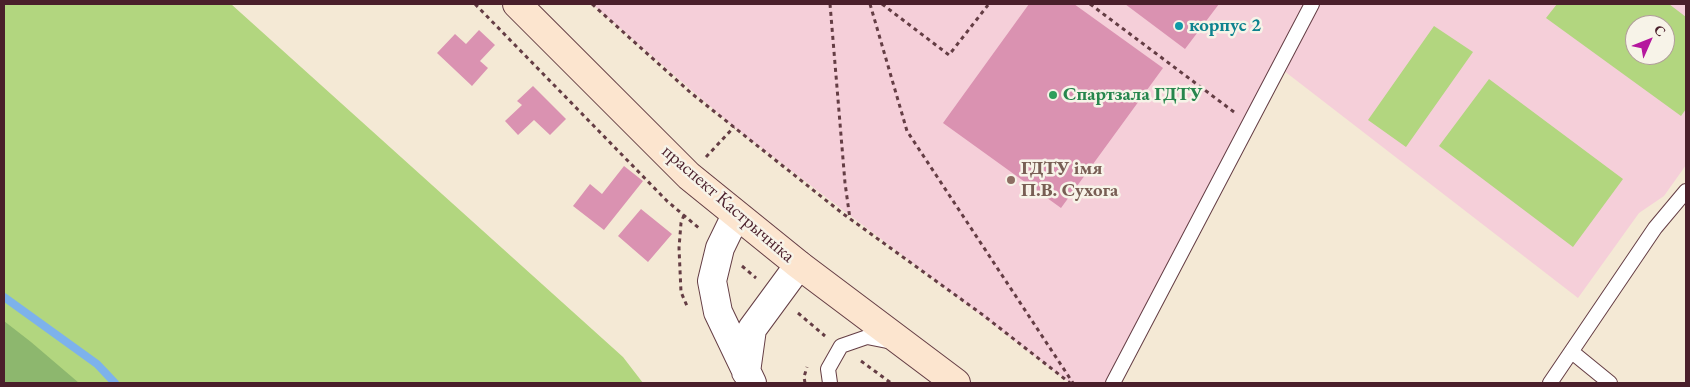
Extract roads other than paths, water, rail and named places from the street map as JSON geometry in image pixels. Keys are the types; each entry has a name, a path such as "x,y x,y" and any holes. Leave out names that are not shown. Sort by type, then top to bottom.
{"main road":[{"name":"праспект Кастрычніка","path":"517,4 689,176 736,216 799,265 956,383"}],"street":[{"path":"736,216 720,248 712,281 718,312 749,378"},
{"path":"749,378 752,329 799,265"}],"lane":[{"path":"1113,383 1312,4"},
{"path":"1550,383 1655,228 1686,191"},
{"path":"830,383 828,369 841,346 867,338 905,345"},
{"path":"1572,352 1610,383"}],"waterway":[{"path":"4,297 97,364 115,383"}],"place":[{"name":"корпус 2","path":"1179,26"},
{"name":"Спартзала ГДТУ","path":"1053,95"},
{"name":"ГДТУ імя П.В. Сухога","path":"1011,180"}]}
